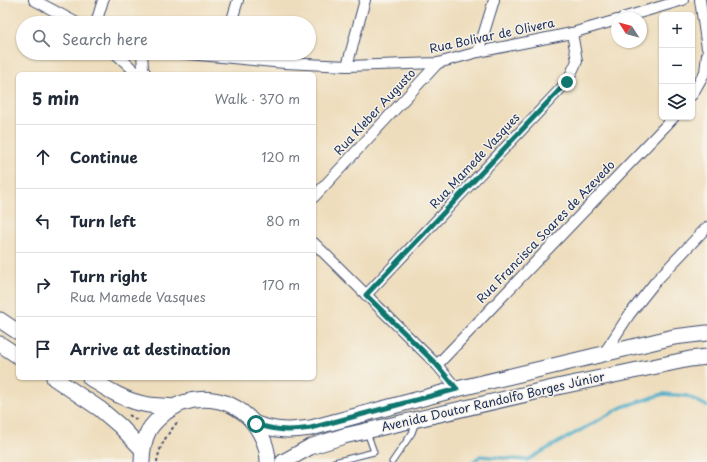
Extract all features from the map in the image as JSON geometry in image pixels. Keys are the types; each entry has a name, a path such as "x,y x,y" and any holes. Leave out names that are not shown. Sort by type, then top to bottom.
{"main road":[{"path":"0,320 16,331"},
{"name":"Avenida Doutor Randolfo Borges Júnior","path":"256,424 273,430 285,431 311,428 457,389 674,338 707,333"},
{"path":"0,344 16,355"},
{"name":"Avenida Doutor Randolfo Borges Júnior","path":"284,462 310,447 344,436 557,387 690,359 707,357"},
{"path":"57,380 100,409 120,426 142,456"},
{"path":"93,380 129,400 177,413"},
{"path":"142,456 150,428 160,418 177,413 191,400 209,399 227,403 243,411 256,424 264,440 268,462"}],"street":[{"path":"34,0 64,16"},
{"path":"98,16 103,0"},
{"path":"233,16 238,0"},
{"path":"347,66 365,0"},
{"path":"478,52 494,0"},
{"path":"642,12 683,0"},
{"path":"700,0 707,48"},
{"name":"Rua Bolivar de Olivera","path":"261,60 285,63 347,66 438,63 478,52 572,33 611,22"},
{"name":"Rua Mamede Vasques","path":"366,295 567,82 577,61 572,33"},
{"path":"695,90 705,72 707,55"},
{"path":"123,60 136,72"},
{"path":"142,60 145,72"},
{"name":"Rua Kleber Augusto","path":"316,195 438,63"},
{"name":"Rua Francisca Soares de Azevedo","path":"436,364 671,120"},
{"path":"603,355 629,315 656,281 707,226"},
{"path":"316,245 436,364 457,389"}],"lane":[{"path":"392,462 412,433 416,420"},
{"path":"334,462 374,452 367,431"}],"path":[{"path":"157,462 159,450 177,413"}],"waterway":[{"path":"473,462 480,456 527,460 622,407 663,394 687,396 707,406"}],"route":[{"path":"256,424 273,430 292,431 311,428 336,423 457,389 436,364 366,295 567,82"}]}
